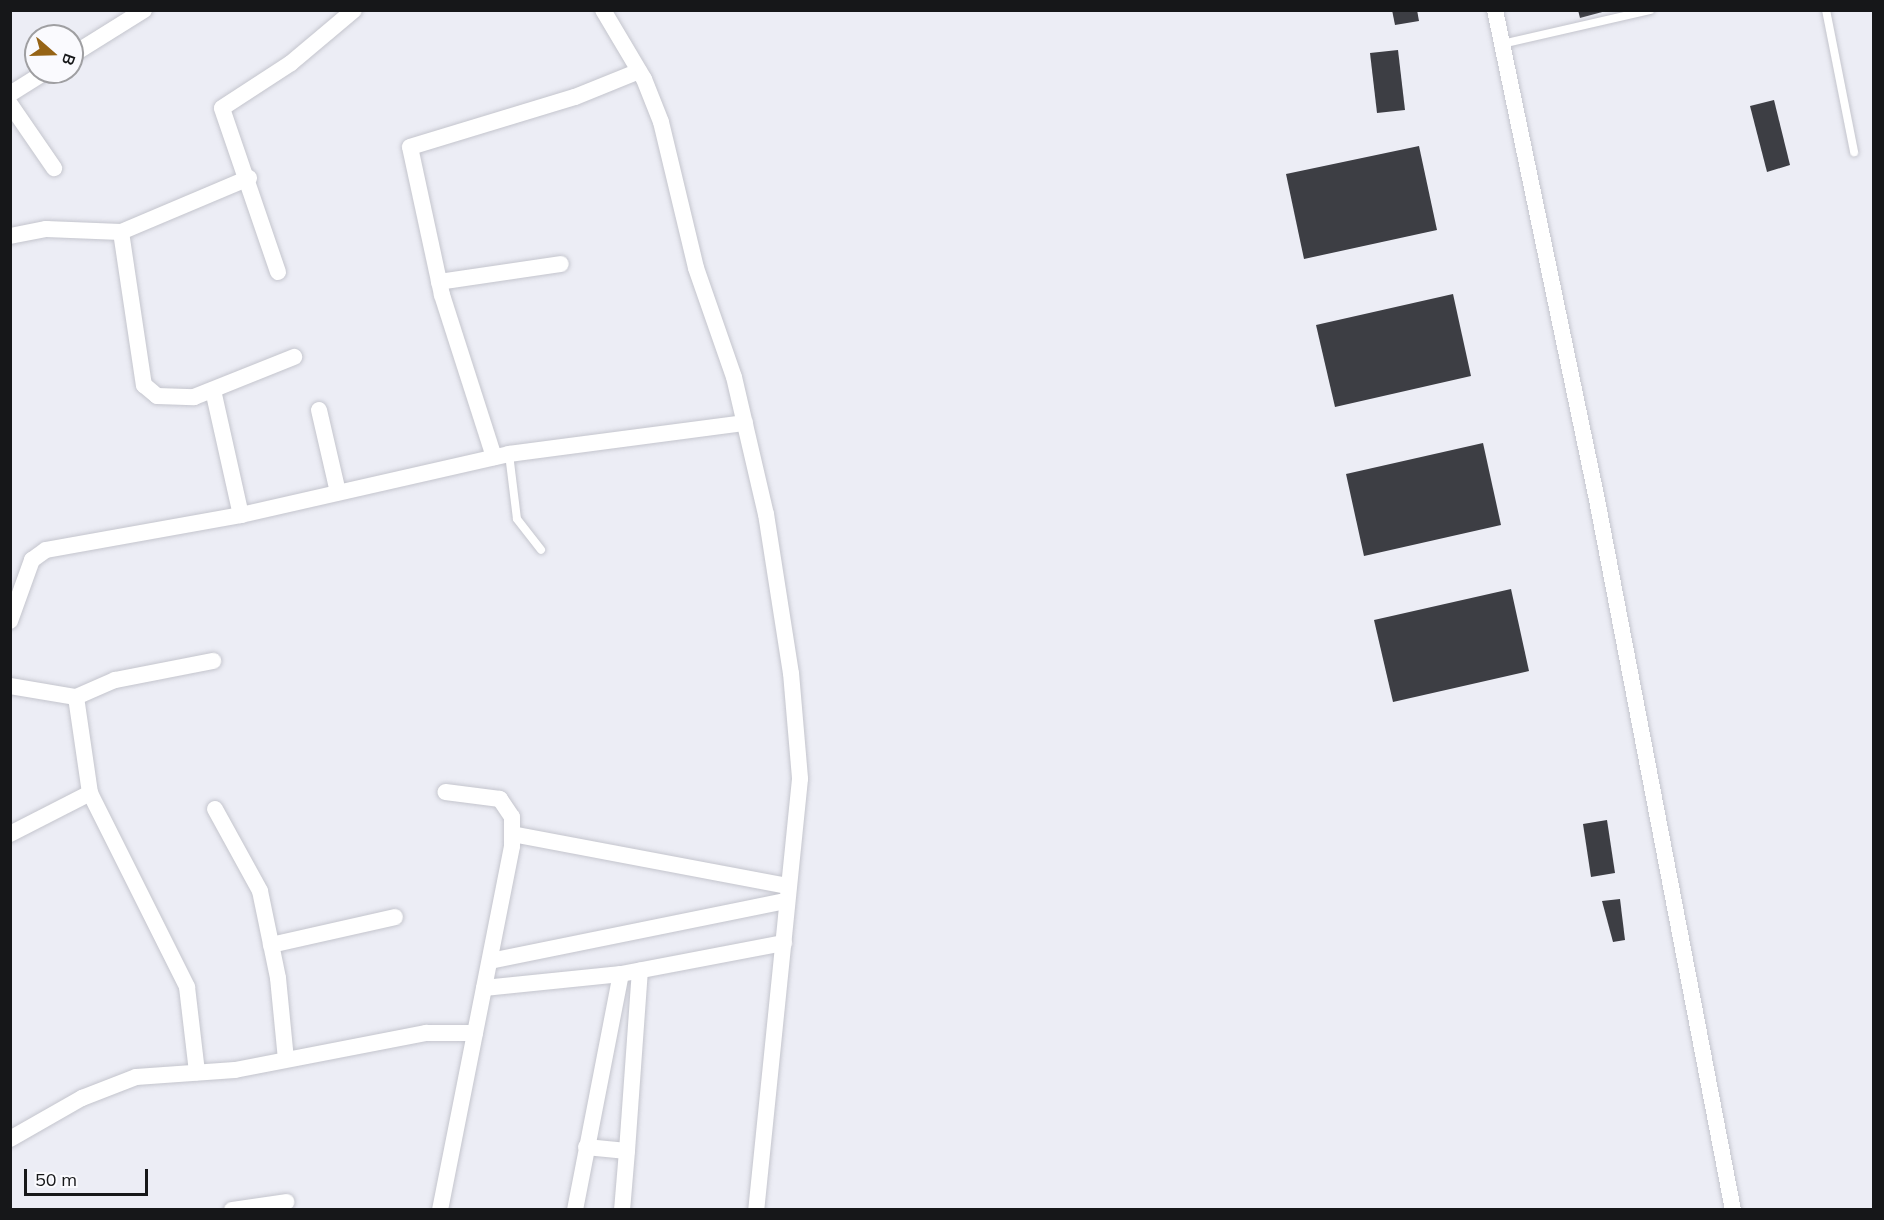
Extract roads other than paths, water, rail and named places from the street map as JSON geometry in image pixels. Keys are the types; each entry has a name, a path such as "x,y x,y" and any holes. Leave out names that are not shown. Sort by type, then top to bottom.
{"street":[{"path":"84,48 144,10"},
{"path":"278,272 224,104 291,63 354,10"},
{"path":"603,10 639,71 661,122 696,268 745,423 791,673 800,779 756,1209"},
{"path":"1496,10 1598,500 1733,1209"},
{"path":"502,456 439,282 410,147 575,97 639,71"},
{"path":"12,91 54,168"},
{"path":"10,236 46,229 121,232 249,178"},
{"path":"121,232 144,384 171,400 213,390 294,357"},
{"path":"439,282 561,264"},
{"path":"213,390 241,515"},
{"path":"319,410 338,492"},
{"path":"10,621 32,560 46,550 241,515 502,456 745,423"},
{"path":"10,686 76,697 115,680 213,661"},
{"path":"76,697 90,793 187,987 197,1072"},
{"path":"440,1209 490,961 512,834 512,817 500,799 445,792"},
{"path":"10,834 90,793"},
{"path":"215,809 260,891 271,945 286,1059"},
{"path":"512,834 787,894"},
{"path":"490,961 787,894"},
{"path":"271,945 395,917"},
{"path":"484,988 621,974 784,943"},
{"path":"622,1209 640,970"},
{"path":"575,1209 621,974"},
{"path":"10,1139 82,1098 136,1077 197,1072 286,1059 426,1033 475,1033"},
{"path":"586,1147 627,1151"},
{"path":"232,1209 286,1202"}],"lane":[{"path":"1502,44 1650,10"},
{"path":"1826,10 1854,152"},
{"path":"502,456 518,519 541,550"}]}
